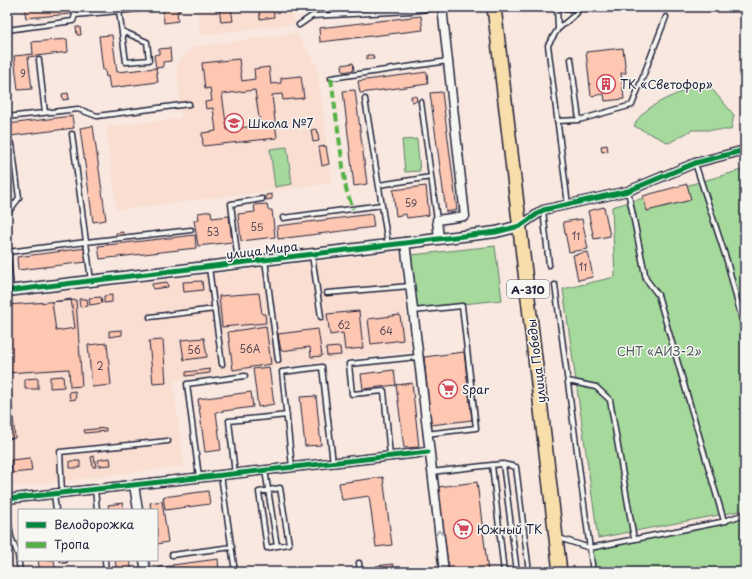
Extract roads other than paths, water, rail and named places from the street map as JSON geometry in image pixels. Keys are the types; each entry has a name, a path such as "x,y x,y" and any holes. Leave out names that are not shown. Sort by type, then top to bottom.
{"highway":[{"name":"улица Победы","path":"494,7 560,572"}],"street":[{"path":"439,239 437,220 465,216 442,7"},
{"path":"520,226 543,210 628,191 695,163 745,150"},
{"name":"улица Мира","path":"9,291 496,232 520,226"},
{"path":"405,242 428,452 444,572"},
{"path":"7,499 428,452"},
{"path":"134,485 138,509"},
{"path":"144,561 146,572"}],"lane":[{"path":"7,30 73,21 75,15 74,7"},
{"path":"75,15 154,7"},
{"path":"340,7 341,14"},
{"path":"299,25 312,16 442,7"},
{"path":"558,29 557,8 577,8 577,13 558,29 548,45 568,205"},
{"path":"119,11 126,62 149,60 147,42 122,30"},
{"path":"557,121 579,120 632,105 666,17"},
{"path":"571,59 579,120"},
{"path":"39,60 45,113"},
{"path":"331,78 448,61"},
{"path":"365,99 388,244"},
{"path":"421,102 437,220"},
{"path":"7,117 78,109 97,116 189,104"},
{"path":"72,134 91,281"},
{"path":"7,214 19,198 12,144"},
{"path":"695,163 727,261 745,332"},
{"path":"379,185 431,177"},
{"path":"628,191 646,278 658,295 724,521"},
{"path":"238,264 231,204 262,199"},
{"path":"283,218 382,205"},
{"path":"543,210 549,266"},
{"path":"8,252 191,230"},
{"path":"7,246 9,291"},
{"path":"312,254 321,317"},
{"path":"265,260 278,360"},
{"path":"209,267 222,364"},
{"path":"327,294 410,286"},
{"path":"555,286 593,572"},
{"path":"413,311 462,306 476,428 426,434"},
{"path":"150,317 215,309"},
{"path":"390,456 384,391 352,394 349,364 418,357"},
{"path":"292,467 282,372 322,367 333,463"},
{"path":"199,478 187,384 245,376"},
{"path":"568,382 596,387 610,400 634,539"},
{"path":"235,474 229,421 287,415"},
{"path":"56,509 60,452 168,441"},
{"path":"431,472 503,464 516,467 530,572"},
{"path":"503,464 517,572"},
{"path":"492,465 504,572"},
{"path":"265,470 277,546"},
{"path":"221,475 235,572"},
{"path":"280,488 289,544 277,546 268,548 259,492 280,488"},
{"path":"95,489 98,509"},
{"path":"7,511 11,537 18,555"},
{"path":"556,537 590,548 745,516"},
{"path":"172,555 232,547"},
{"path":"19,561 20,572"},
{"path":"104,561 106,572"},
{"path":"359,563 360,572"}],"place":[{"name":"ТК «Светофор»","path":"606,84"},
{"name":"Школа №7","path":"234,123"},
{"name":"Spar","path":"448,389"},
{"name":"Южный ТК","path":"463,529"}],"park label":[{"name":"СНТ «АИЗ-2»","path":"659,351"}]}
